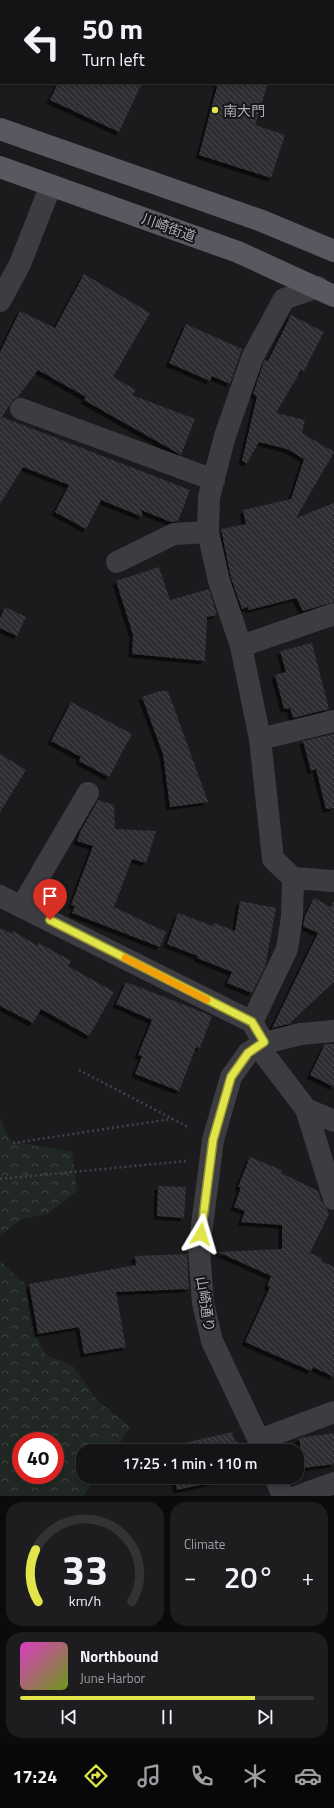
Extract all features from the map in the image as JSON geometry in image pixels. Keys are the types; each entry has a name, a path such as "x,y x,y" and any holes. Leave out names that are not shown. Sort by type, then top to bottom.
{"main road":[{"path":"0,129 262,221 334,251"},
{"name":"川崎街道","path":"0,167 238,252 326,292"}],"street":[{"path":"0,302 20,264 51,185"},
{"path":"326,292 284,299 253,356 225,436 209,497 208,532 219,581 241,646 260,739 273,859 293,878 334,881"},
{"path":"21,409 214,480"},
{"path":"117,562 174,534 208,532"},
{"path":"241,646 334,614"},
{"path":"260,739 334,721"},
{"path":"22,906 88,793"},
{"path":"252,1022 287,949 292,917 293,878"},
{"path":"0,896 252,1022 261,1044 306,1109 334,1199"},
{"path":"261,1044 302,1034 334,1031"},
{"name":"山崎通り","path":"261,1044 248,1053 231,1077 212,1150 199,1249 203,1303 212,1340 261,1444"},
{"path":"306,1109 334,1121"},
{"path":"263,1444 334,1412"},
{"path":"298,1496 334,1483"},
{"path":"278,1484 283,1496"}],"path":[{"path":"79,1070 172,1119 212,1150"},
{"path":"13,1143 172,1119"},
{"path":"0,1179 212,1150"}],"green space":[{"path":"0,1118 10,1141 72,1152 77,1191 47,1214 21,1219 0,1236"},
{"path":"0,1261 26,1285 35,1334 46,1355 72,1365 98,1401 130,1427 119,1444 76,1444 76,1484 92,1484 83,1496 0,1496"}],"building":[{"path":"58,84 142,84 119,132 50,100"},
{"path":"218,84 268,84 255,125 285,135 271,178 199,155"},
{"path":"84,274 150,313 113,377 136,390 132,395 195,419 181,455 84,400 86,397 38,370 17,398 13,400 2,417 190,490 178,521 171,522 141,510 143,517 101,500 86,529 55,512 69,485 23,467 0,504 0,352 20,311 55,328"},
{"path":"291,315 324,332 304,371 301,370 276,413 305,420 302,433 334,452 296,518 334,503 334,602 303,611 296,598 249,610 248,607 242,609 231,578 221,529 246,524 243,510 291,499 304,459 287,449 259,442 247,463 242,461 257,396 253,394 264,361 268,361"},
{"path":"186,324 242,349 230,384 212,376 210,381 169,363"},
{"path":"159,567 170,600 209,589 217,615 207,617 205,661 132,654 133,635 116,581"},
{"path":"5,607 26,617 17,636 0,628 0,618"},
{"path":"312,643 329,709 293,718 290,708 284,709 275,675 286,672 280,651"},
{"path":"160,691 168,691 208,802 170,807 163,754 142,697"},
{"path":"71,702 132,734 109,777 79,761 81,757 51,741"},
{"path":"334,734 334,808 326,809 316,769 311,771 303,741"},
{"path":"0,754 26,770 0,812"},
{"path":"98,800 114,805 115,829 156,831 146,863 132,859 114,907 166,932 160,947 72,913 75,906 71,905 93,846 77,841 81,830"},
{"path":"314,898 331,907 334,900 334,982 289,1024 272,1028 318,933 303,926 305,916"},
{"path":"240,901 276,908 265,967 252,993 227,983 232,972 197,958 198,956 167,944 178,913 213,926 214,923 235,931"},
{"path":"0,928 12,934 13,931 38,946 39,943 71,961 68,966 114,992 89,1036 41,1009 33,1023 0,1006"},
{"path":"126,982 212,1016 200,1048 196,1047 179,1091 135,1074 142,1056 138,1055 152,1020 116,1004"},
{"path":"325,1044 334,1044 334,1087 310,1075"},
{"path":"250,1157 282,1170 281,1173 318,1191 322,1203 329,1214 310,1253 322,1258 321,1261 334,1267 334,1377 313,1367 311,1371 245,1342 270,1287 267,1286 271,1276 218,1252 282,1249 282,1225 241,1222 245,1211 234,1207 241,1187 238,1187"},
{"path":"158,1186 186,1187 184,1218 157,1216"},
{"path":"187,1254 189,1289 116,1292 126,1347 84,1354 79,1327 38,1334 29,1284 136,1265 135,1256"},
{"path":"232,1432 235,1442 238,1441 239,1444 180,1444"},
{"path":"334,1433 334,1464 304,1468 304,1444 300,1444 299,1438"},
{"path":"176,1484 205,1484 177,1490"}],"slow traffic":[{"path":"125,958 207,1000"}],"place":[{"name":"南大門","path":"215,110"}],"route":[{"path":"50,920 252,1022 264,1042 248,1053 231,1077 213,1140 201,1234"}]}
